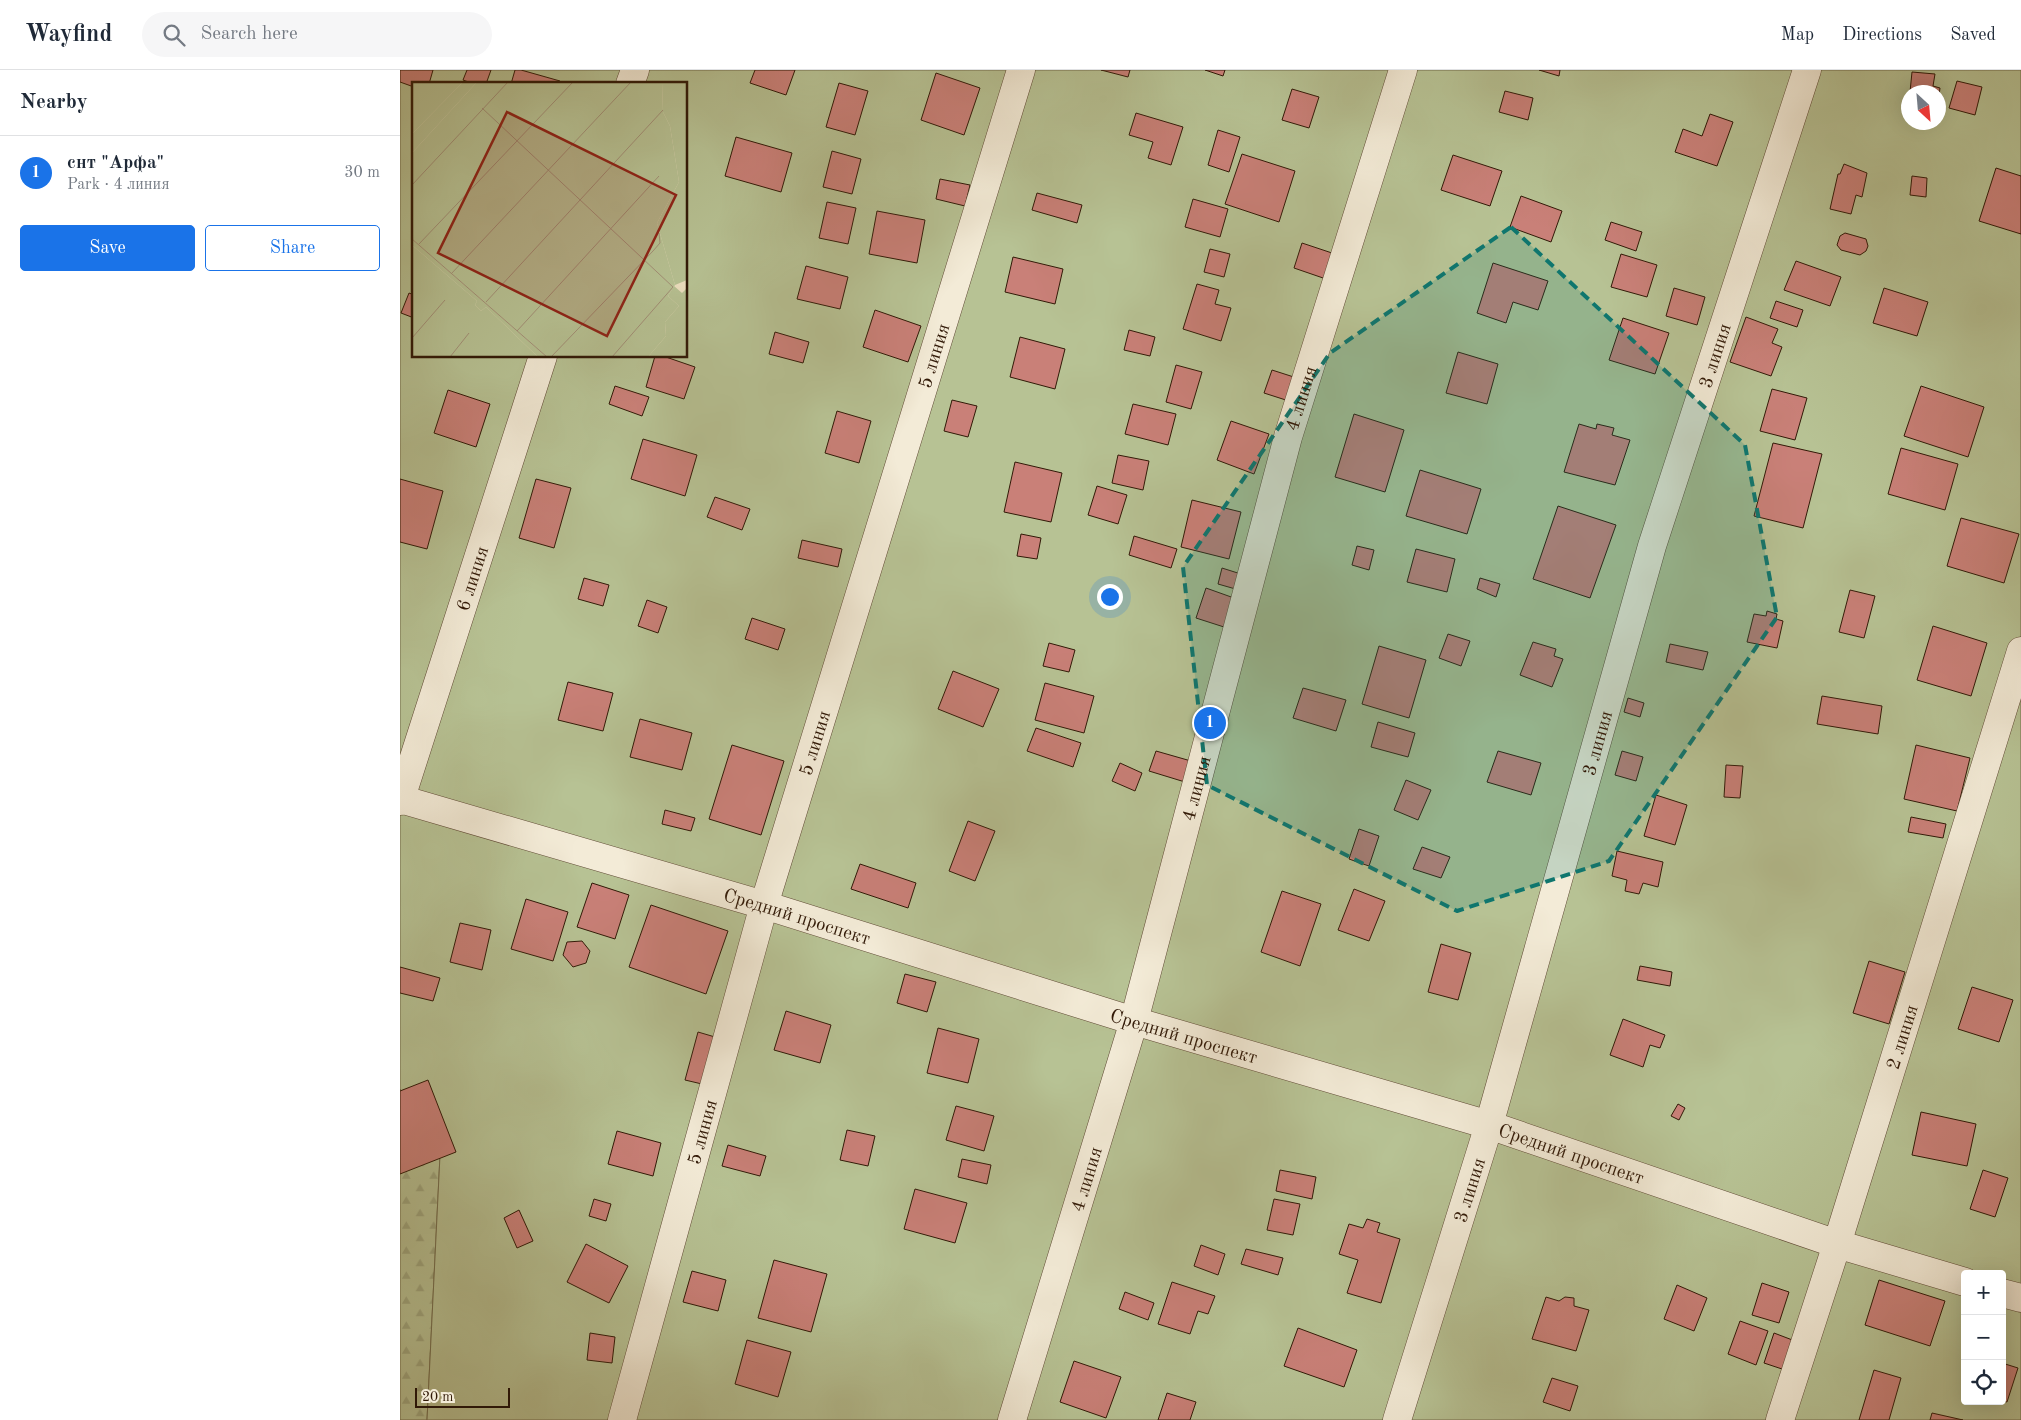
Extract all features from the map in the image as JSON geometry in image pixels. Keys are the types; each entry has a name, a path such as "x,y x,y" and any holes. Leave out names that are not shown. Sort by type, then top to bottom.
{"street":[{"path":"631,82 635,70"},
{"name":"5 линия","path":"622,1420 764,905 1022,70"},
{"name":"4 линия","path":"1012,1420 1134,1020 1288,437 1403,70"},
{"name":"3 линия","path":"1397,1420 1489,1125 1652,546 1807,70"},
{"name":"6 линия","path":"400,800 542,358"},
{"name":"2 линия","path":"1780,1420 1837,1244 2021,651"},
{"name":"Средний проспект","path":"400,800 764,905 1134,1020 1489,1125 1837,1244 1961,1281"},
{"path":"2006,1293 2021,1298"}],"highlighted area":[{"path":"1511,227 1745,445 1777,617 1609,861 1457,911 1207,785 1183,567 1330,353"}],"green space":[{"path":"400,70 2021,70 2021,1420 427,1420 441,1135 400,1089"},
{"path":"400,1089 441,1135 427,1420 400,1420"}],"building":[{"path":"400,70 433,70 430,82 412,82 412,86 400,82"},
{"path":"467,70 491,70 487,82 468,82 463,80"},
{"path":"515,70 560,81 560,82 512,82"},
{"path":"755,70 795,70 786,95 750,83"},
{"path":"1101,70 1130,70 1128,77"},
{"path":"1205,70 1225,70 1223,76"},
{"path":"1539,70 1560,70 1559,76"},
{"path":"1912,72 1935,74 1933,85 1911,85"},
{"path":"936,73 980,88 964,135 921,120"},
{"path":"1957,81 1982,87 1975,115 1949,108"},
{"path":"839,83 868,91 855,135 826,127"},
{"path":"1292,89 1319,97 1309,128 1282,120"},
{"path":"1505,91 1533,98 1528,120 1499,112"},
{"path":"1136,113 1183,127 1171,165 1148,158 1153,142 1129,135"},
{"path":"1710,114 1733,122 1717,166 1675,152 1683,129 1702,136"},
{"path":"1218,130 1240,137 1229,172 1208,165"},
{"path":"736,137 792,153 781,192 725,176"},
{"path":"832,151 861,159 852,194 823,187"},
{"path":"1242,154 1295,171 1279,222 1225,204"},
{"path":"1453,155 1502,171 1490,206 1441,190"},
{"path":"1844,164 1867,173 1862,197 1856,195 1851,214 1830,209 1838,174 1840,174"},
{"path":"1996,168 2021,176 2021,234 1979,221"},
{"path":"1912,176 1927,178 1926,197 1910,195"},
{"path":"940,179 970,185 965,206 936,199"},
{"path":"1037,193 1082,205 1077,223 1032,210"},
{"path":"1521,196 1562,211 1551,242 1510,227"},
{"path":"1193,199 1228,209 1220,237 1185,227"},
{"path":"827,202 856,208 848,244 819,238"},
{"path":"877,211 925,220 917,263 869,254"},
{"path":"1611,222 1642,232 1636,251 1605,240"},
{"path":"1845,233 1866,239 1868,246 1866,251 1860,255 1841,250 1837,245 1840,236"},
{"path":"1302,243 1335,254 1326,279 1294,268"},
{"path":"1210,249 1230,254 1224,277 1204,272"},
{"path":"1621,254 1657,265 1647,297 1611,287"},
{"path":"1013,257 1063,269 1055,304 1005,292"},
{"path":"1796,261 1841,277 1830,306 1784,290"},
{"path":"1493,263 1548,281 1538,310 1513,302 1506,323 1477,313"},
{"path":"806,266 848,277 840,309 797,299"},
{"path":"1197,284 1219,290 1215,304 1231,308 1221,341 1183,329"},
{"path":"1674,288 1705,297 1697,325 1666,316"},
{"path":"1884,288 1928,302 1917,336 1873,323"},
{"path":"409,293 412,294 412,317 401,313"},
{"path":"1776,301 1803,310 1797,327 1770,318"},
{"path":"875,310 921,326 908,362 863,347"},
{"path":"1746,317 1778,329 1772,343 1782,347 1771,376 1730,362"},
{"path":"1623,318 1669,333 1655,374 1609,360"},
{"path":"1129,330 1155,337 1150,356 1124,350"},
{"path":"775,332 809,342 803,363 769,354"},
{"path":"1020,337 1065,349 1055,389 1010,377"},
{"path":"1458,352 1498,364 1487,404 1446,393"},
{"path":"654,358 669,358 695,367 684,399 646,387"},
{"path":"1176,365 1202,372 1191,409 1166,402"},
{"path":"1272,370 1300,379 1292,402 1264,393"},
{"path":"615,386 649,397 642,416 609,404"},
{"path":"1921,386 1984,407 1968,457 1904,436"},
{"path":"1772,389 1807,398 1795,440 1760,431"},
{"path":"448,390 490,404 476,447 434,433"},
{"path":"952,400 977,406 968,437 944,431"},
{"path":"1133,404 1176,414 1168,445 1125,434"},
{"path":"837,411 871,421 859,463 825,453"},
{"path":"1354,414 1404,430 1385,492 1335,477"},
{"path":"1231,421 1269,434 1254,474 1217,460"},
{"path":"1579,424 1596,429 1597,424 1614,428 1612,435 1630,440 1615,485 1564,472"},
{"path":"643,439 697,455 685,496 631,479"},
{"path":"1773,443 1822,454 1803,528 1754,516"},
{"path":"1901,448 1958,464 1945,510 1888,494"},
{"path":"1118,455 1149,461 1143,490 1112,483"},
{"path":"1015,462 1062,473 1051,522 1004,512"},
{"path":"1420,470 1481,489 1467,534 1406,516"},
{"path":"400,479 443,491 427,549 400,542"},
{"path":"536,479 571,488 554,548 519,538"},
{"path":"1097,486 1127,495 1118,524 1088,515"},
{"path":"715,497 750,509 742,530 707,517"},
{"path":"1192,500 1241,512 1229,559 1181,547"},
{"path":"1558,506 1616,525 1590,598 1533,579"},
{"path":"1961,518 2019,534 2004,583 1947,566"},
{"path":"1021,534 1041,538 1037,559 1017,556"},
{"path":"1134,536 1177,549 1171,568 1129,555"},
{"path":"802,540 842,549 838,567 798,558"},
{"path":"1357,546 1374,550 1369,570 1352,565"},
{"path":"1416,549 1455,559 1447,592 1407,582"},
{"path":"1222,568 1244,575 1239,590 1218,584"},
{"path":"584,578 609,585 603,606 578,599"},
{"path":"1480,578 1500,584 1496,597 1477,589"},
{"path":"1206,588 1234,598 1224,627 1196,618"},
{"path":"1850,590 1875,596 1864,638 1839,632"},
{"path":"647,600 667,607 658,633 638,626"},
{"path":"1767,611 1777,614 1776,619 1783,621 1777,648 1747,642 1754,614 1766,616"},
{"path":"752,618 785,629 778,650 745,639"},
{"path":"1933,626 1987,643 1971,696 1917,680"},
{"path":"1448,634 1470,641 1461,666 1439,658"},
{"path":"1533,642 1556,649 1554,656 1563,659 1552,687 1520,675"},
{"path":"1049,643 1075,650 1069,672 1043,666"},
{"path":"1670,644 1708,652 1703,670 1666,662"},
{"path":"1379,646 1426,660 1409,718 1362,704"},
{"path":"953,671 999,689 983,727 938,709"},
{"path":"568,682 613,693 603,731 558,720"},
{"path":"1045,683 1094,696 1084,733 1035,720"},
{"path":"1303,688 1346,700 1336,731 1293,718"},
{"path":"1822,696 1882,706 1878,734 1817,724"},
{"path":"1628,698 1644,703 1640,717 1624,712"},
{"path":"640,719 692,733 682,770 630,757"},
{"path":"1378,722 1415,733 1408,757 1371,747"},
{"path":"1036,728 1081,743 1073,767 1027,751"},
{"path":"732,745 784,761 761,835 709,819"},
{"path":"1916,745 1970,758 1957,811 1904,799"},
{"path":"1156,751 1191,761 1185,782 1149,771"},
{"path":"1498,751 1541,763 1531,795 1487,782"},
{"path":"1622,751 1643,757 1636,781 1615,775"},
{"path":"1120,763 1142,773 1135,791 1112,781"},
{"path":"1726,765 1743,766 1740,798 1724,797"},
{"path":"1406,780 1431,790 1418,820 1394,810"},
{"path":"1656,795 1687,805 1675,845 1644,836"},
{"path":"665,810 695,818 691,831 662,824"},
{"path":"1911,817 1946,824 1943,838 1908,832"},
{"path":"968,821 995,831 975,881 949,871"},
{"path":"1359,829 1379,836 1369,866 1349,859"},
{"path":"1422,847 1450,857 1441,878 1413,869"},
{"path":"1617,851 1663,862 1658,887 1643,883 1639,894 1625,891 1627,880 1612,876"},
{"path":"860,864 916,883 908,908 851,889"},
{"path":"592,883 629,895 615,939 577,927"},
{"path":"1354,889 1385,901 1369,941 1338,930"},
{"path":"1282,891 1321,904 1300,966 1261,952"},
{"path":"526,899 568,912 553,961 511,949"},
{"path":"651,905 728,931 706,994 629,967"},
{"path":"460,923 491,930 482,970 450,962"},
{"path":"582,941 590,951 586,963 573,967 563,955 567,942"},
{"path":"1441,944 1471,953 1458,1000 1428,992"},
{"path":"1869,961 1905,972 1889,1024 1853,1013"},
{"path":"1640,966 1672,972 1670,986 1637,980"},
{"path":"400,967 440,978 433,1001 400,993"},
{"path":"905,974 936,982 927,1012 897,1003"},
{"path":"1972,987 2013,1000 1999,1042 1958,1029"},
{"path":"786,1011 831,1025 820,1063 774,1050"},
{"path":"1623,1019 1665,1035 1660,1048 1650,1045 1643,1067 1610,1055"},
{"path":"938,1028 979,1039 968,1083 927,1073"},
{"path":"698,1032 715,1037 702,1084 685,1080"},
{"path":"428,1080 456,1152 400,1174 400,1091"},
{"path":"1678,1104 1685,1108 1679,1120 1671,1116"},
{"path":"956,1106 994,1116 984,1151 946,1140"},
{"path":"1921,1112 1976,1124 1967,1166 1912,1155"},
{"path":"847,1130 875,1136 868,1166 840,1160"},
{"path":"617,1131 661,1143 653,1176 608,1164"},
{"path":"728,1145 766,1156 760,1176 722,1166"},
{"path":"962,1159 991,1165 987,1184 958,1177"},
{"path":"1280,1170 1316,1177 1312,1199 1276,1191"},
{"path":"1983,1170 2008,1178 1995,1217 1970,1209"},
{"path":"915,1189 967,1203 955,1243 904,1229"},
{"path":"594,1199 611,1204 606,1221 589,1216"},
{"path":"1274,1199 1300,1204 1293,1235 1267,1230"},
{"path":"519,1210 533,1241 517,1248 504,1218"},
{"path":"1367,1219 1380,1223 1377,1232 1400,1239 1381,1303 1347,1293 1358,1260 1339,1254 1349,1224 1363,1228"},
{"path":"586,1244 628,1266 609,1303 567,1282"},
{"path":"1201,1245 1225,1254 1218,1275 1194,1266"},
{"path":"1246,1249 1283,1258 1278,1275 1241,1264"},
{"path":"774,1260 827,1274 811,1332 758,1318"},
{"path":"692,1271 726,1280 718,1311 683,1302"},
{"path":"1879,1280 1945,1301 1930,1346 1865,1325"},
{"path":"1172,1282 1215,1296 1208,1314 1198,1311 1190,1334 1158,1324"},
{"path":"1762,1283 1789,1292 1779,1323 1752,1315"},
{"path":"1677,1285 1707,1298 1694,1331 1664,1319"},
{"path":"1125,1292 1154,1303 1148,1320 1119,1309"},
{"path":"1546,1297 1559,1301 1565,1297 1574,1298 1574,1306 1589,1310 1576,1351 1532,1339"},
{"path":"1740,1321 1768,1331 1756,1365 1728,1354"},
{"path":"1298,1328 1357,1350 1344,1387 1284,1366"},
{"path":"590,1333 615,1337 612,1363 587,1360"},
{"path":"1774,1333 1795,1341 1785,1370 1764,1363"},
{"path":"747,1340 791,1352 778,1397 735,1384"},
{"path":"1074,1361 1121,1377 1106,1418 1060,1402"},
{"path":"2006,1364 2018,1368 2006,1402"},
{"path":"1874,1370 1901,1378 1889,1420 1859,1420"},
{"path":"1552,1378 1578,1386 1570,1411 1543,1402"},
{"path":"1167,1393 1196,1402 1190,1420 1158,1420"},
{"path":"1932,1413 1963,1420 1930,1420"}],"place":[{"name":"снт \"Арфа\"","path":"1210,723"}]}
